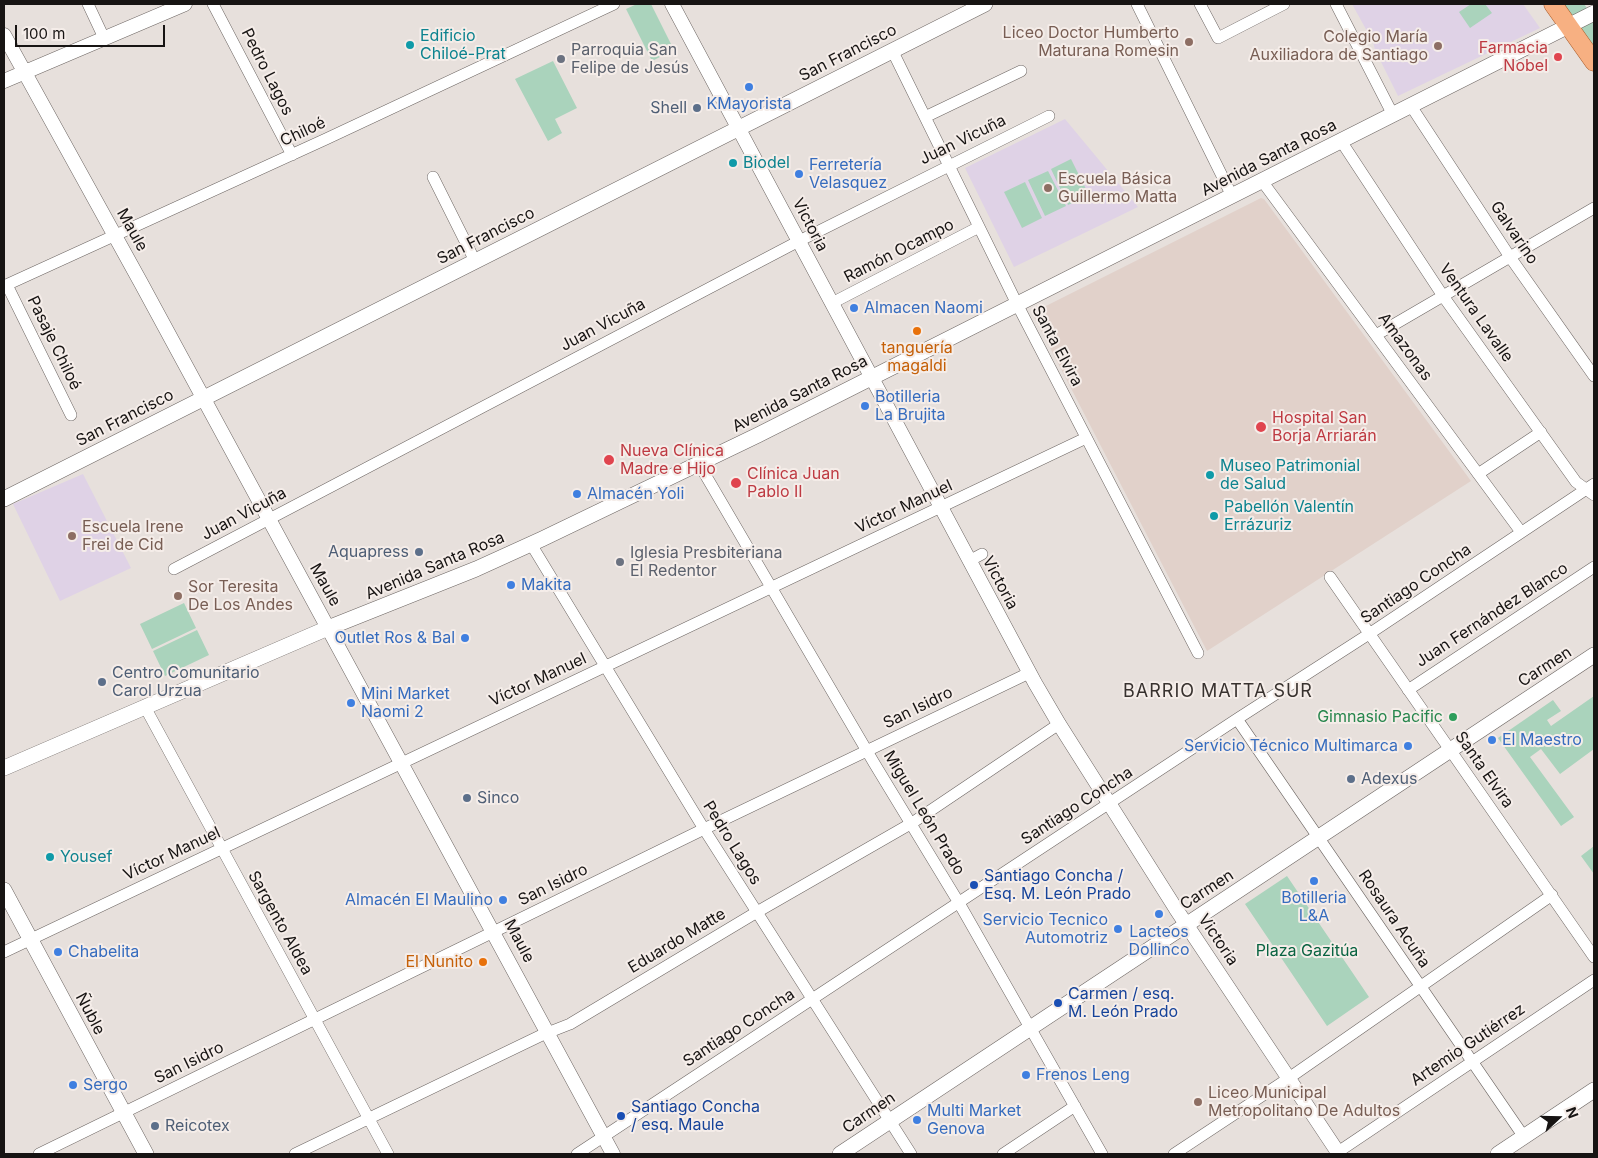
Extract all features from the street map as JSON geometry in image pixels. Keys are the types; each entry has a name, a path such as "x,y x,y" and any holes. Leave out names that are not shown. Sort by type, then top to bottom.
{"main road":[{"name":"San Francisco","path":"4,499 985,4"},
{"path":"1553,4 1594,62"},
{"name":"Avenida Santa Rosa","path":"4,768 328,628 439,585 531,544 699,464 872,378 1594,13"},
{"name":"Carmen","path":"840,1154 1594,656"},
{"name":"Ñuble","path":"4,890 146,1154"},
{"path":"1498,1154 1594,1090"}],"street":[{"path":"88,4 104,38"},
{"path":"4,81 185,4"},
{"name":"Pedro Lagos","path":"213,4 292,154"},
{"name":"Chiloé","path":"6,285 614,4"},
{"name":"Victoria","path":"672,4 1029,673 1109,804 1337,1154"},
{"path":"1137,4 1232,196"},
{"path":"1200,4 1218,38 1284,4"},
{"path":"1336,4 1393,115"},
{"name":"Maule","path":"4,35 494,932 613,1154"},
{"name":"Santa Elvira","path":"892,50 1017,304 1198,653"},
{"path":"925,118 1021,71"},
{"name":"Galvarino","path":"1411,106 1510,257 1594,376"},
{"name":"Juan Vicuña","path":"174,569 799,241 1049,116"},
{"name":"Ventura Lavalle","path":"1341,141 1443,296 1576,482 1592,489"},
{"path":"433,177 475,261"},
{"name":"Amazonas","path":"1262,181 1522,532"},
{"path":"1376,335 1594,208"},
{"name":"Ramón Ocampo","path":"832,303 980,227"},
{"name":"Pasaje Chiloé","path":"6,285 71,415"},
{"path":"1478,474 1541,432"},
{"name":"Víctor Manuel","path":"4,952 1086,438"},
{"name":"Miguel León Prado","path":"699,464 959,903 1102,1154"},
{"name":"Santiago Concha","path":"577,1154 1370,634 1522,532 1592,489"},
{"name":"Pedro Lagos","path":"531,544 704,829 911,1154"},
{"path":"969,562 982,554"},
{"name":"Juan Fernández Blanco","path":"1408,690 1594,567"},
{"name":"Santa Elvira","path":"1330,578 1450,751 1592,950"},
{"name":"San Isidro","path":"39,1154 704,829 1029,673"},
{"name":"Sargento Aldea","path":"145,707 388,1154"},
{"name":"Rosaura Acuña","path":"1238,720 1524,1137"},
{"name":"Eduardo Matte","path":"295,1154 570,1024 756,912 912,823 1059,724"},
{"path":"1174,1154 1289,1078 1552,895"},
{"name":"Artemio Gutiérrez","path":"1337,1154 1594,980"},
{"path":"1003,1154 1075,1106"}],"shaded area":[{"name":"Colegio María Auxiliadora de Santiago","path":"1352,4 1523,4 1540,28 1398,96 1375,50 1373,42"},
{"name":"Escuela Básica Guillermo Matta","path":"1065,119 1138,207 1014,267 965,168"},
{"name":"Hospital San Borja Arriarán","path":"1261,198 1264,199 1471,481 1207,651 1032,313"},
{"name":"Escuela Irene Frei de Cid","path":"83,474 131,568 60,601 13,504"}],"green space":[{"path":"637,4 651,4 674,50 652,61 626,9"},
{"path":"1471,4 1485,4 1492,13 1470,28 1459,12"},
{"path":"1561,4 1584,4 1594,18 1594,49"},
{"path":"553,61 577,108 555,119 562,133 548,141 515,79"},
{"path":"1071,159 1089,195 1068,205 1051,169"},
{"path":"1048,171 1066,206 1045,216 1028,180"},
{"path":"1025,182 1042,218 1022,228 1004,192"},
{"path":"184,603 196,628 152,649 140,624"},
{"path":"197,630 209,655 165,676 153,651"},
{"path":"1594,696 1594,749 1560,774 1541,749 1530,757 1574,817 1561,826 1498,738 1553,700 1561,711 1547,720 1551,726"},
{"path":"1594,846 1594,874 1581,856"},
{"name":"Plaza Gazitúa","path":"1287,876 1369,997 1327,1026 1245,904"}],"place":[{"name":"Liceo Doctor Humberto Maturana Romesin","path":"1189,42"},
{"name":"Edificio Chiloé-Prat","path":"410,45"},
{"name":"Colegio María Auxiliadora de Santiago","path":"1438,46"},
{"name":"Farmacia Nobel","path":"1558,57"},
{"name":"Parroquia San Felipe de Jesús","path":"561,59"},
{"name":"KMayorista","path":"749,87"},
{"name":"Shell","path":"697,108"},
{"name":"Biodel","path":"733,163"},
{"name":"Ferretería Velasquez","path":"799,174"},
{"name":"Escuela Básica Guillermo Matta","path":"1048,188"},
{"name":"Almacen Naomi","path":"854,308"},
{"name":"tanguería magaldi","path":"917,331"},
{"name":"Botilleria La Brujita","path":"865,406"},
{"name":"Hospital San Borja Arriarán","path":"1261,427"},
{"name":"Nueva Clínica Madre e Hijo","path":"609,460"},
{"name":"Museo Patrimonial de Salud","path":"1210,475"},
{"name":"Clínica Juan Pablo II","path":"736,483"},
{"name":"Almacén Yoli","path":"577,494"},
{"name":"Pabellón Valentín Errázuriz","path":"1214,516"},
{"name":"Escuela Irene Frei de Cid","path":"72,536"},
{"name":"Aquapress","path":"419,552"},
{"name":"Iglesia Presbiteriana El Redentor","path":"620,562"},
{"name":"Makita","path":"511,585"},
{"name":"Sor Teresita De Los Andes","path":"178,596"},
{"name":"Outlet Ros & Bal","path":"465,638"},
{"name":"Centro Comunitario Carol Urzua","path":"102,682"},
{"name":"Mini Market Naomi 2","path":"351,703"},
{"name":"Gimnasio Pacific","path":"1453,717"},
{"name":"El Maestro","path":"1492,740"},
{"name":"Servicio Técnico Multimarca","path":"1408,746"},
{"name":"Adexus","path":"1351,779"},
{"name":"Sinco","path":"467,798"},
{"name":"Yousef","path":"50,857"},
{"name":"Botilleria L&A","path":"1314,881"},
{"name":"Santiago Concha / Esq. M. León Prado","path":"974,885"},
{"name":"Almacén El Maulino","path":"503,900"},
{"name":"Lacteos Dollinco","path":"1159,914"},
{"name":"Servicio Tecnico Automotriz","path":"1118,929"},
{"name":"Chabelita","path":"58,952"},
{"name":"El Nunito","path":"483,962"},
{"name":"Carmen / esq. M. León Prado","path":"1058,1003"},
{"name":"Frenos Leng","path":"1026,1075"},
{"name":"Sergo","path":"73,1085"},
{"name":"Liceo Municipal Metropolitano De Adultos","path":"1198,1102"},
{"name":"Santiago Concha / esq. Maule","path":"621,1116"},
{"name":"Multi Market Genova","path":"917,1120"},
{"name":"Reicotex","path":"155,1126"}],"district":[{"name":"BARRIO MATTA SUR","path":"1218,692"}]}
